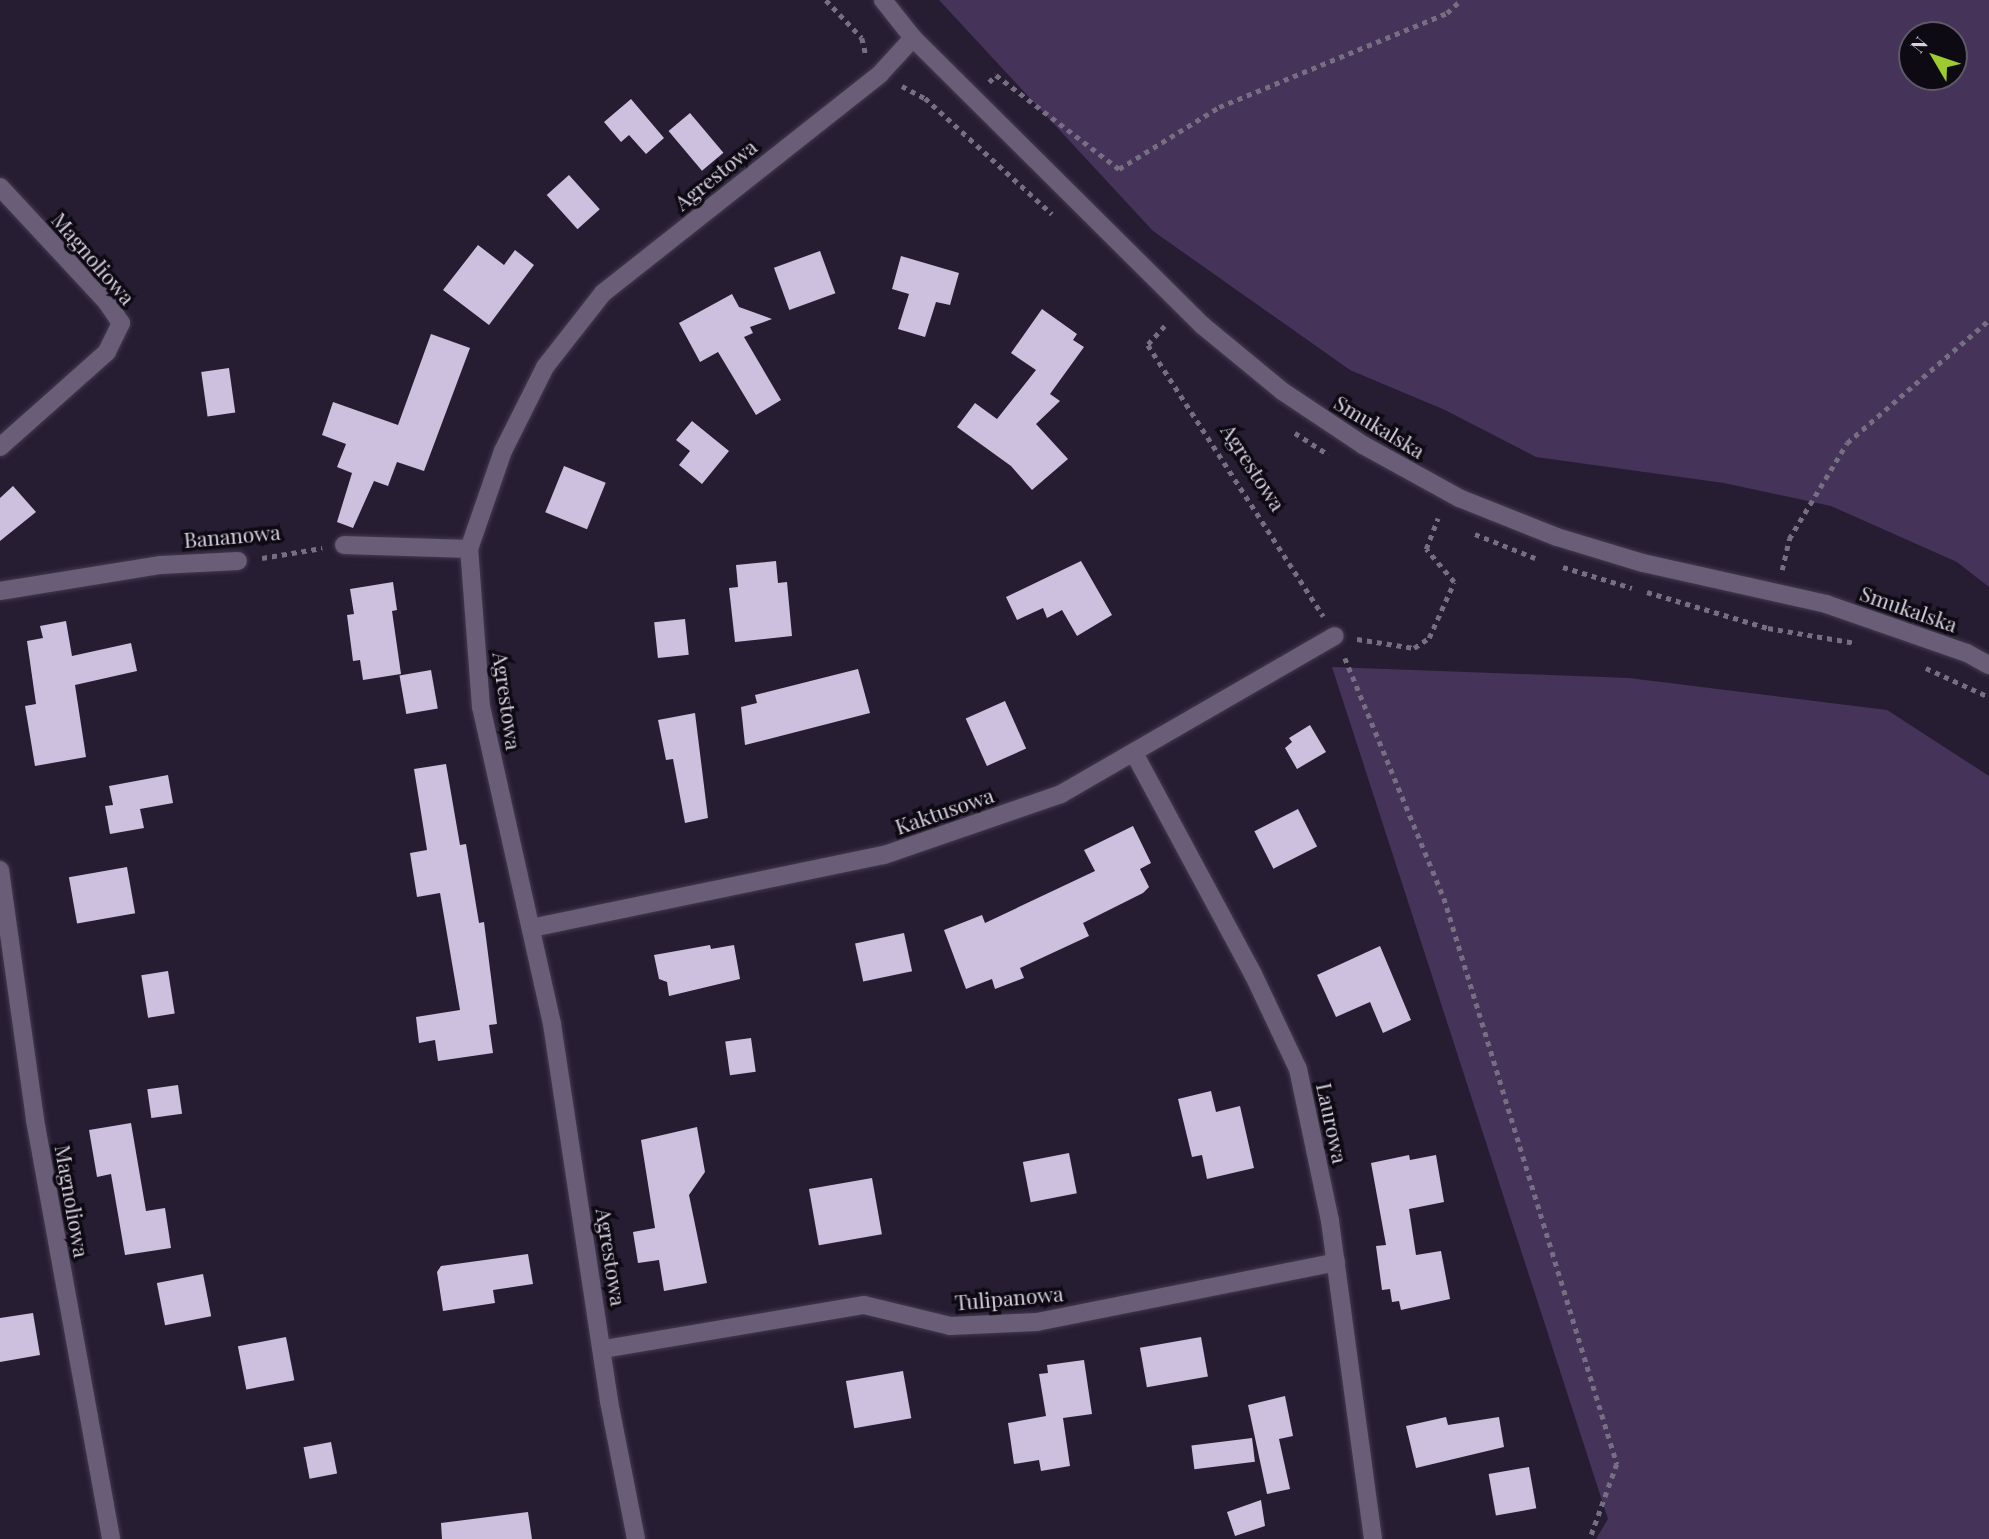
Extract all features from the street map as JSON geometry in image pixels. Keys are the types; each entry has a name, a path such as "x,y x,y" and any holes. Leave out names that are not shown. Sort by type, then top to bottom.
{"street":[{"name":"Smukalska","path":"883,0 913,38 1202,325 1282,391 1363,445 1460,498 1557,537 1643,563 1776,591 1872,618 1989,665"},
{"name":"Agrestowa","path":"636,1539 609,1401 604,1349 552,1024 481,707 469,549 503,451 545,367 603,293 880,74 913,38"},
{"name":"Magnoliowa","path":"0,187 121,323 107,352 0,447"},
{"path":"344,545 469,549"},
{"name":"Bananowa","path":"0,591 161,565 238,561"},
{"name":"Kaktusowa","path":"531,928 884,855 1060,794 1335,636"},
{"name":"Laurowa","path":"1135,753 1253,974 1298,1069 1336,1262 1373,1539"},
{"name":"Magnoliowa","path":"0,870 35,1120 111,1539"},
{"name":"Tulipanowa","path":"604,1349 864,1305 950,1325 1037,1322 1336,1262"}],"path":[{"path":"826,0 862,38 867,61"},
{"path":"1058,124 1119,169 1219,107 1447,13 1461,0"},
{"path":"890,84 925,98 1062,223"},
{"name":"Agrestowa","path":"1157,318 1165,326 1148,345 1335,636"},
{"path":"1776,591 1789,539 1847,443 1989,320"},
{"path":"1335,636 1413,648 1429,638 1454,582 1426,549 1438,518"},
{"name":"Bananowa","path":"238,561 344,545"},
{"path":"1768,628 1870,647"},
{"path":"1335,636 1444,898 1618,1464 1590,1539"},
{"path":"1914,663 1989,697"}],"shaded area":[{"path":"939,0 1989,0 1989,587 1957,562 1831,506 1724,483 1536,457 1445,410 1350,370 1153,231"},
{"path":"1332,667 1629,678 1887,710 1989,776 1989,1539 1596,1539 1608,1519"}],"building":[{"path":"631,99 664,138 646,154 629,135 621,142 604,122"},
{"path":"690,113 723,153 702,171 669,131"},
{"path":"569,175 600,209 577,229 547,195"},
{"path":"478,245 504,265 515,250 534,265 489,325 443,290"},
{"path":"820,251 835,293 789,310 774,268"},
{"path":"901,256 959,273 950,305 936,302 925,337 898,329 909,294 892,289"},
{"path":"732,294 739,307 772,319 750,327 753,333 744,337 781,400 756,415 718,352 700,362 679,323"},
{"path":"1042,309 1077,334 1073,340 1084,347 1050,394 1060,401 1036,424 1068,459 1032,490 1011,466 957,427 975,403 997,419 1036,370 1011,353"},
{"path":"431,334 470,348 424,471 397,462 388,486 374,481 353,528 337,522 352,473 337,467 346,444 322,435 333,402 398,425"},
{"path":"229,368 235,413 208,416 201,372"},
{"path":"692,421 729,451 702,484 679,465 690,451 676,440"},
{"path":"564,466 606,483 587,529 545,512"},
{"path":"13,486 36,512 0,541 0,498"},
{"path":"776,561 778,583 787,582 792,636 735,642 729,588 738,587 736,565"},
{"path":"1081,561 1112,615 1077,636 1062,610 1047,618 1043,608 1017,620 1006,597"},
{"path":"393,582 397,610 392,611 401,674 363,680 360,660 353,661 347,615 354,614 350,589"},
{"path":"685,619 689,655 658,658 654,622"},
{"path":"66,621 72,656 131,643 137,671 75,685 86,757 35,766 25,706 36,704 27,641 43,638 40,626"},
{"path":"858,669 870,713 745,745 741,707 757,703 755,695"},
{"path":"431,670 438,708 406,714 399,676"},
{"path":"1005,701 1026,749 987,766 966,718"},
{"path":"695,713 708,818 685,823 673,759 666,760 658,720"},
{"path":"1310,725 1326,752 1297,769 1285,748 1292,742 1289,738"},
{"path":"446,764 460,845 466,844 479,923 484,922 497,1024 489,1025 493,1053 438,1061 435,1040 419,1043 416,1017 460,1010 440,893 417,897 410,853 427,850 414,769"},
{"path":"168,775 173,803 140,809 144,828 110,834 105,806 113,805 109,786"},
{"path":"1298,809 1317,846 1273,869 1254,831"},
{"path":"1133,826 1151,863 1140,869 1149,887 1143,893 1083,923 1089,936 1020,968 1024,978 995,989 992,979 966,989 944,930 982,915 985,923 1095,871 1084,850"},
{"path":"127,867 135,913 77,924 69,877"},
{"path":"904,933 912,971 863,982 855,943"},
{"path":"710,945 711,949 734,945 740,979 669,996 667,982 659,979 654,955"},
{"path":"1380,946 1411,1020 1383,1033 1370,1002 1336,1017 1317,975"},
{"path":"168,971 175,1013 148,1018 141,975"},
{"path":"751,1038 756,1072 730,1075 725,1042"},
{"path":"178,1085 182,1114 151,1118 147,1089"},
{"path":"1211,1091 1216,1112 1240,1106 1254,1168 1207,1179 1202,1155 1192,1157 1178,1099"},
{"path":"131,1123 146,1211 165,1208 171,1248 125,1255 111,1174 97,1177 89,1130"},
{"path":"697,1127 705,1172 689,1195 707,1283 664,1291 659,1260 638,1263 633,1232 655,1228 641,1140"},
{"path":"1069,1153 1077,1193 1031,1202 1023,1162"},
{"path":"1409,1155 1410,1160 1436,1155 1444,1202 1409,1209 1416,1255 1441,1251 1450,1299 1401,1310 1399,1301 1392,1302 1390,1289 1382,1290 1376,1246 1386,1245 1371,1163"},
{"path":"872,1178 882,1234 819,1245 809,1189"},
{"path":"528,1254 533,1284 493,1290 495,1303 443,1311 437,1272 441,1266"},
{"path":"203,1274 211,1316 165,1325 157,1283"},
{"path":"33,1313 40,1355 0,1362 0,1318"},
{"path":"286,1337 294,1380 246,1390 238,1346"},
{"path":"1201,1337 1208,1376 1147,1387 1140,1348"},
{"path":"1084,1360 1092,1414 1063,1418 1070,1466 1041,1471 1039,1460 1014,1464 1008,1423 1046,1416 1039,1374 1048,1373 1047,1365"},
{"path":"903,1371 911,1418 854,1428 846,1381"},
{"path":"1285,1396 1293,1436 1279,1439 1290,1489 1267,1494 1248,1405"},
{"path":"1446,1417 1448,1425 1499,1417 1504,1447 1416,1468 1406,1426"},
{"path":"1252,1438 1255,1462 1194,1469 1191,1445"},
{"path":"331,1442 337,1473 310,1479 304,1447"},
{"path":"1529,1467 1536,1508 1496,1515 1489,1474"},
{"path":"1261,1500 1265,1526 1235,1536 1227,1512"},
{"path":"528,1512 532,1539 442,1539 441,1523"}]}
